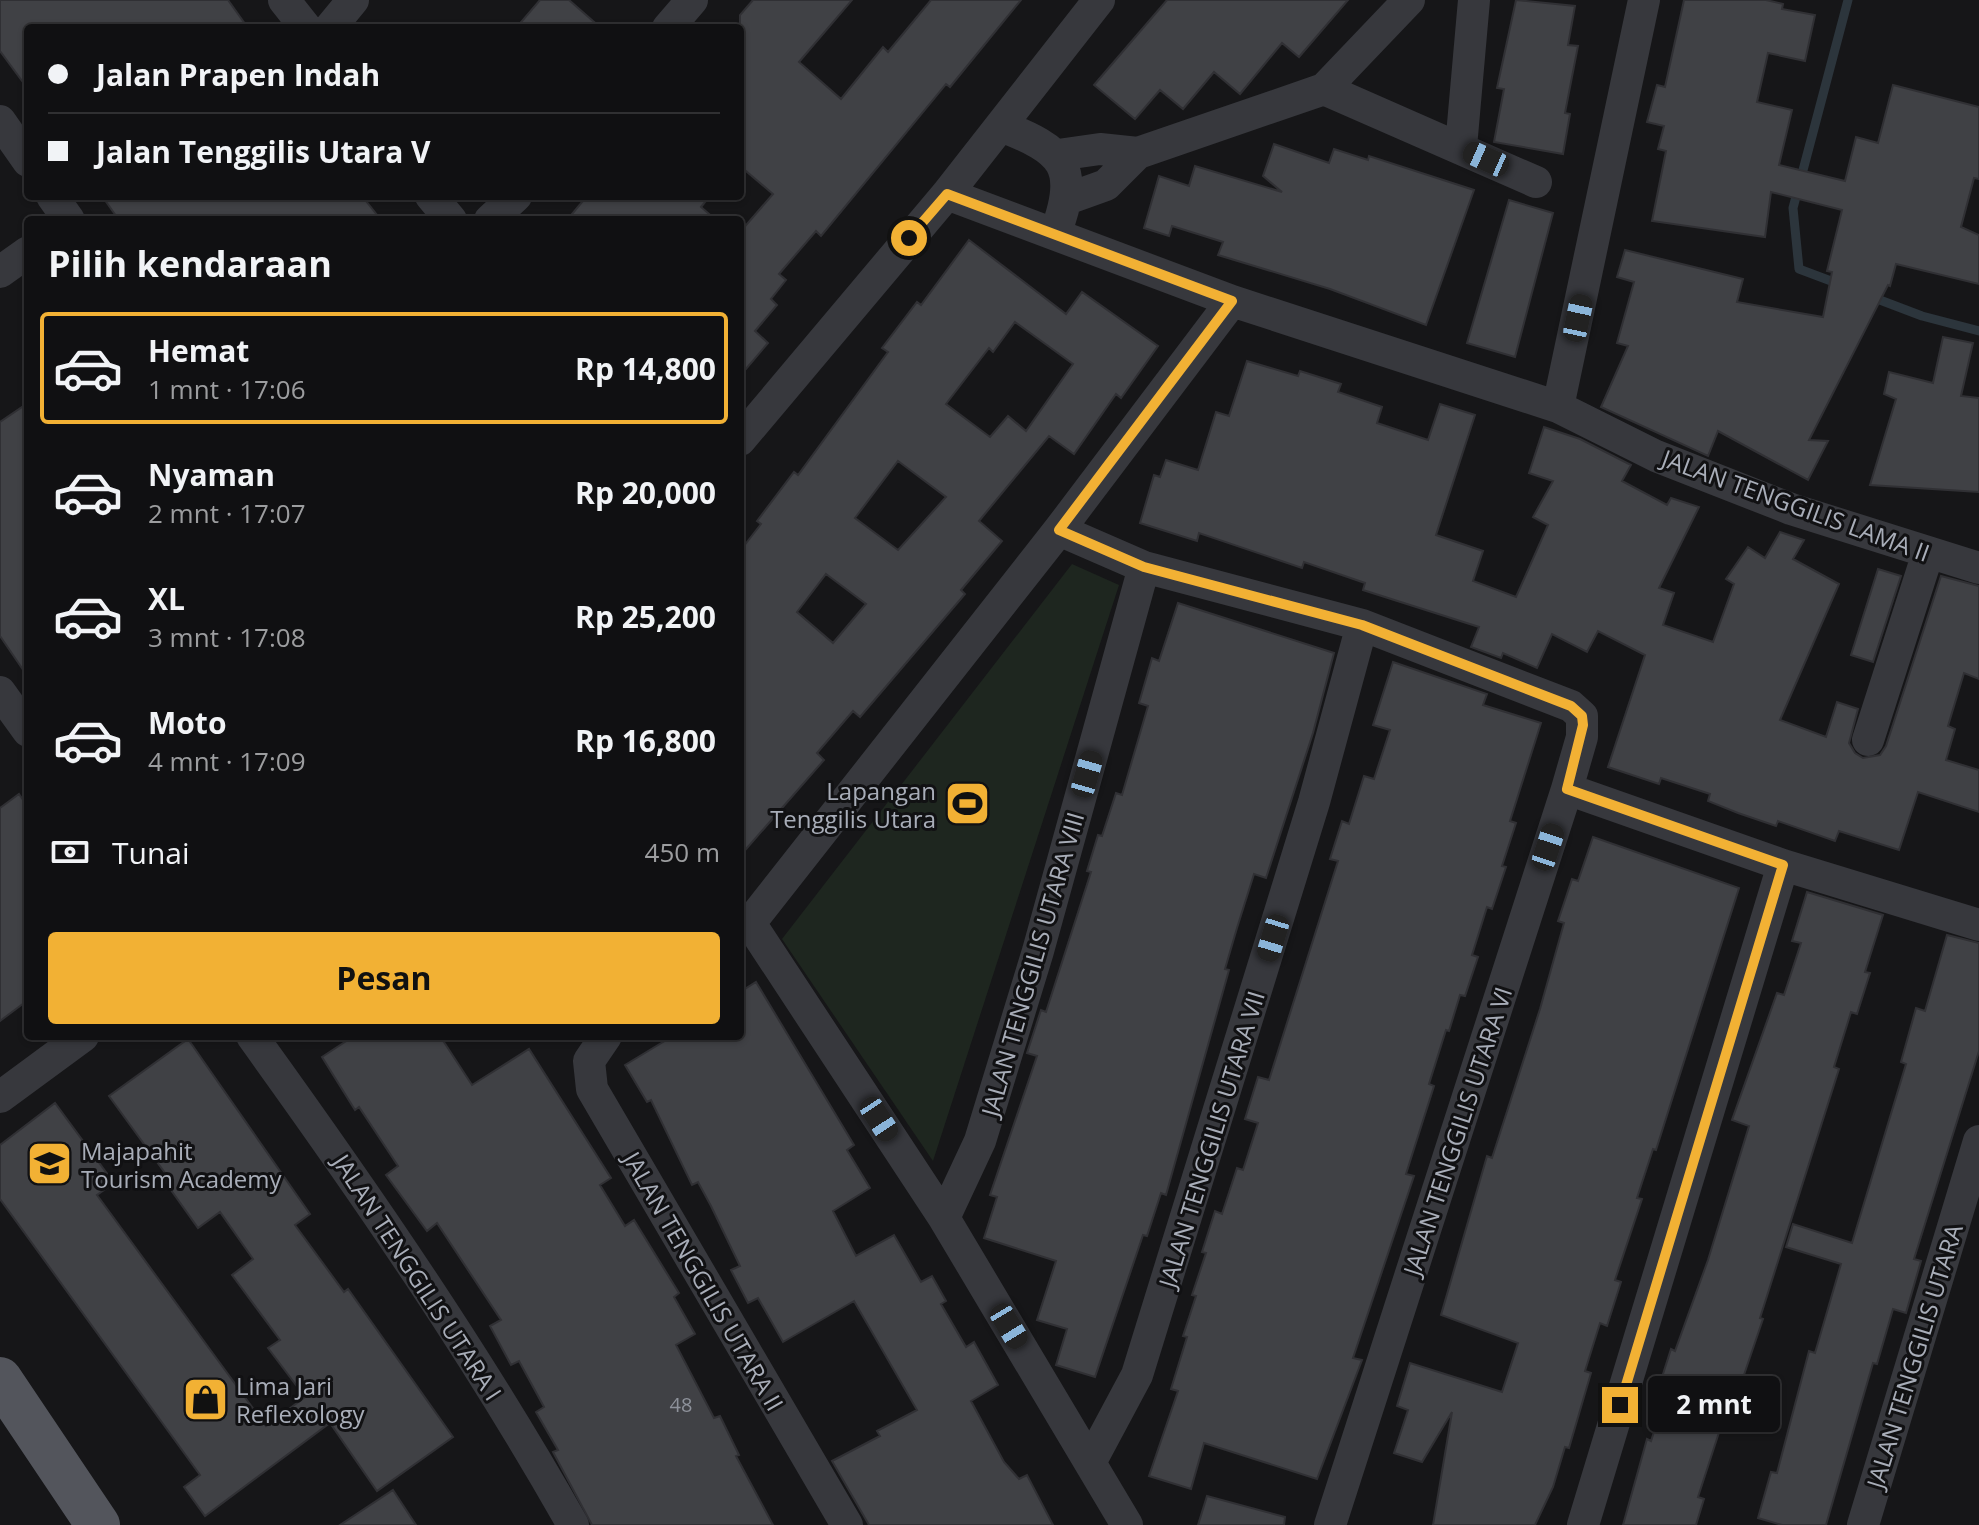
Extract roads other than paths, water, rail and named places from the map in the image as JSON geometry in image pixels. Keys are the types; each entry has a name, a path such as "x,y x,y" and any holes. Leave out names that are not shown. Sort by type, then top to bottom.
{"main road":[{"path":"0,1379 98,1525"}],"street":[{"path":"284,0 303,24"},
{"path":"333,24 353,0"},
{"path":"671,24 692,0"},
{"path":"744,435 947,194 1099,0"},
{"path":"1058,155 1094,149 1138,153 1324,89 1409,0"},
{"path":"1461,147 1474,0"},
{"path":"1558,407 1644,0"},
{"path":"1324,89 1536,182"},
{"path":"0,121 24,155"},
{"path":"1001,126 1044,143 1058,155 1067,199 1055,234"},
{"path":"1067,199 1106,185 1138,153"},
{"name":"JALAN TENGGILIS LAMA II","path":"947,194 1232,301 1558,407 1656,456 1736,488 1979,568"},
{"path":"434,200 448,216"},
{"path":"494,216 512,200"},
{"path":"0,272 24,255"},
{"path":"1127,1525 944,1218 745,927 1059,530 1232,301"},
{"path":"1059,530 1144,567 1362,625"},
{"path":"1868,740 1928,553"},
{"name":"JALAN TENGGILIS UTARA VIII","path":"944,1218 980,1141 989,1112 1038,951 1144,567"},
{"name":"JALAN TENGGILIS UTARA VI","path":"1330,1525 1582,737 1582,716 1571,706 1362,625"},
{"name":"JALAN TENGGILIS UTARA VII","path":"1091,1461 1137,1375 1314,802 1362,625"},
{"path":"0,692 24,725"},
{"path":"1567,789 1783,865 1979,925"},
{"path":"1583,1525 1783,865"},
{"path":"0,1097 78,1040"},
{"name":"JALAN TENGGILIS UTARA I","path":"255,1040 352,1176 526,1442 573,1525"},
{"name":"JALAN TENGGILIS UTARA II","path":"603,1040 589,1061 592,1089 847,1525"},
{"name":"JALAN TENGGILIS UTARA","path":"1863,1525 1979,1141"}],"waterway":[{"path":"1839,284 1799,269 1793,208 1848,0"},
{"path":"1872,297 1922,316 1979,331"}],"place":[{"name":"Lapangan Tenggilis Utara","path":"967,804"},
{"name":"Majapahit Tourism Academy","path":"50,1164"},
{"name":"Lima Jari Reflexology","path":"205,1399"}]}
